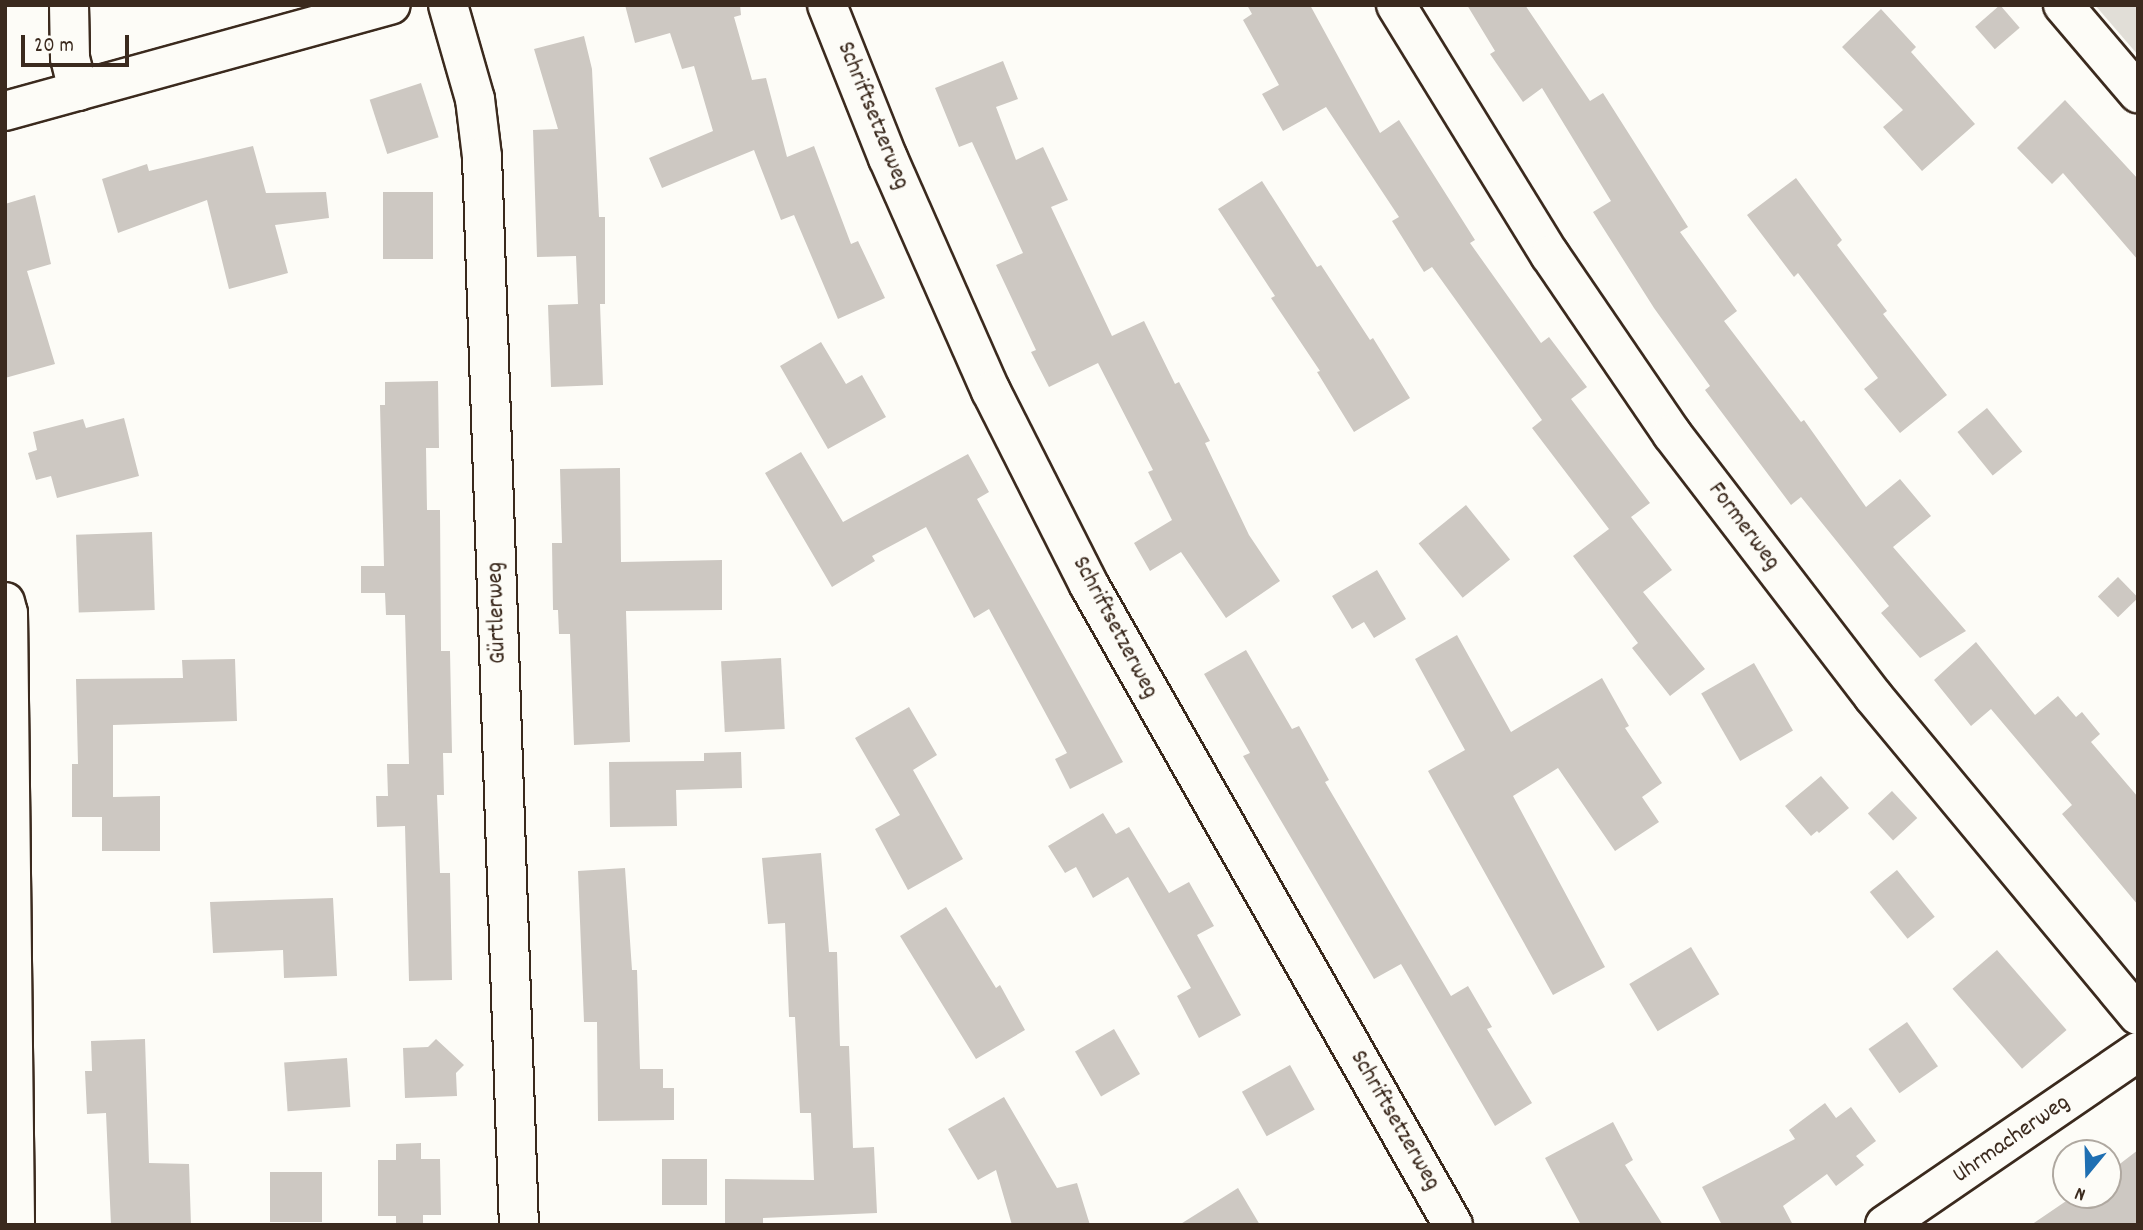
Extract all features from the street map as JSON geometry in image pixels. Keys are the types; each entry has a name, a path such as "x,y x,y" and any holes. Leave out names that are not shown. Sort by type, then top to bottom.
{"street":[{"path":"69,5 71,58 78,91"},
{"path":"5,111 391,5"},
{"name":"Gürtlerweg","path":"448,5 475,99 482,157 519,1225"},
{"name":"Schriftsetzerweg","path":"827,5 888,159 991,391 1089,586 1453,1225"},
{"name":"Formerweg","path":"1396,5 1550,255 1672,434 1873,696 2138,1015"},
{"path":"2063,5 2138,93"},
{"path":"6,610 15,1225"},
{"name":"Uhrmacherweg","path":"1885,1225 2138,1052"}],"shaded area":[{"path":"2095,5 2138,5 2138,55"}],"building":[{"path":"625,5 740,5 741,15 734,17 752,80 766,78 787,157 814,146 851,244 858,241 885,298 838,319 794,215 781,220 754,150 662,188 649,158 713,131 694,66 682,69 670,33 635,43"},
{"path":"1247,5 1310,5 1380,133 1399,120 1475,240 1470,243 1541,343 1549,337 1587,387 1571,399 1650,503 1631,517 1672,570 1643,592 1705,669 1670,696 1632,648 1638,643 1573,556 1609,529 1532,428 1542,420 1432,267 1424,272 1392,221 1399,217 1326,107 1283,131 1262,94 1279,85 1243,20 1252,14"},
{"path":"1467,5 1525,5 1590,101 1603,93 1688,227 1680,232 1737,311 1724,321 1801,422 1804,420 1866,507 1900,479 1931,516 1893,547 1966,631 1920,658 1881,613 1889,606 1801,497 1791,505 1705,390 1710,386 1654,308 1593,212 1611,201 1542,88 1523,102 1490,54 1495,51"},
{"path":"2000,5 2020,28 1995,49 1975,27"},
{"path":"1881,9 1916,47 1911,52 1975,124 1922,171 1883,127 1903,110 1842,47"},
{"path":"584,36 592,69 599,217 605,217 605,304 600,304 603,385 551,387 548,305 578,304 576,256 537,257 533,130 558,129 534,49"},
{"path":"1003,61 1018,99 996,107 1016,160 1043,147 1068,200 1051,207 1112,336 1144,321 1175,384 1179,382 1210,441 1205,443 1249,535 1280,581 1226,618 1181,552 1150,571 1134,543 1172,520 1148,472 1153,470 1098,363 1049,387 1031,352 1036,350 996,265 1023,253 972,142 959,147 935,88"},
{"path":"421,83 439,137 387,154 370,100"},
{"path":"2065,100 2138,179 2138,260 2063,173 2052,184 2017,148"},
{"path":"253,146 266,193 326,192 329,218 275,225 288,273 229,289 207,200 118,233 102,179 147,164 149,171"},
{"path":"1796,178 1842,240 1837,245 1887,311 1883,314 1947,395 1900,433 1864,389 1878,378 1798,273 1794,277 1747,215"},
{"path":"1262,181 1317,267 1321,265 1370,340 1373,338 1410,398 1354,432 1317,372 1320,371 1271,298 1275,296 1218,209"},
{"path":"383,192 433,192 433,259 383,259"},
{"path":"35,195 51,264 27,271 55,364 5,378 5,204"},
{"path":"821,342 846,384 862,375 886,417 828,449 780,366"},
{"path":"438,381 439,448 426,448 427,510 440,510 441,651 450,651 452,753 443,753 444,795 437,795 440,873 450,873 452,980 409,981 405,826 377,827 376,796 388,796 387,764 409,764 405,615 386,615 385,593 361,593 361,566 384,566 380,405 385,405 385,382"},
{"path":"1987,408 2022,452 1993,475 1957,432"},
{"path":"124,418 139,476 57,498 51,476 36,480 28,453 37,450 33,432 83,419 86,428"},
{"path":"801,452 843,522 968,454 989,492 977,499 1123,762 1070,789 1055,759 1067,753 989,609 974,618 926,527 872,556 875,561 832,587 765,473"},
{"path":"620,468 621,562 722,560 722,610 626,611 630,742 574,745 570,634 559,634 558,610 553,610 552,543 562,543 560,469"},
{"path":"1466,505 1510,559 1463,598 1419,543"},
{"path":"152,532 155,610 79,613 76,535"},
{"path":"1377,570 1406,619 1374,638 1364,622 1352,629 1332,596"},
{"path":"2118,577 2138,598 2118,617 2098,596"},
{"path":"1457,635 1511,732 1602,678 1629,726 1625,728 1662,783 1642,797 1659,822 1615,851 1558,768 1513,796 1605,967 1553,995 1428,771 1465,750 1415,659"},
{"path":"1976,642 2035,715 2058,696 2076,717 2082,712 2100,734 2091,742 2138,797 2138,905 2062,814 2072,805 1991,709 1971,726 1934,680"},
{"path":"1246,650 1292,729 1299,726 1329,780 1325,782 1451,996 1468,986 1492,1027 1487,1029 1532,1103 1495,1126 1401,964 1374,979 1243,756 1250,753 1204,674"},
{"path":"781,658 785,729 725,732 721,661"},
{"path":"235,659 237,721 113,725 113,797 160,796 160,851 102,851 102,817 72,817 72,764 78,764 76,679 183,678 182,660"},
{"path":"1754,663 1793,731 1740,761 1701,694"},
{"path":"909,707 937,755 913,770 963,859 908,890 875,829 900,815 855,738"},
{"path":"741,752 742,788 676,790 677,826 610,827 609,762 704,761 704,753"},
{"path":"1821,776 1849,808 1819,833 1817,831 1811,836 1785,806"},
{"path":"1892,791 1917,818 1893,841 1868,814"},
{"path":"1103,813 1116,834 1129,827 1169,893 1189,882 1214,926 1197,935 1241,1015 1199,1038 1177,996 1191,988 1128,877 1093,898 1076,867 1065,873 1048,846"},
{"path":"821,853 829,952 837,952 840,1046 849,1046 853,1148 874,1147 877,1213 763,1218 763,1224 725,1224 725,1179 814,1180 811,1113 800,1113 795,1017 789,1017 785,923 768,924 762,858"},
{"path":"625,868 632,970 637,970 640,1069 663,1069 663,1088 674,1088 674,1120 598,1121 597,1022 584,1022 578,871"},
{"path":"1897,870 1935,917 1908,939 1870,892"},
{"path":"333,898 337,976 284,978 283,950 213,953 210,902"},
{"path":"946,907 996,988 1000,985 1025,1030 976,1059 900,936"},
{"path":"1691,947 1719,994 1658,1031 1629,984"},
{"path":"1997,950 2067,1030 2022,1069 1952,989"},
{"path":"1907,1022 1938,1066 1899,1093 1868,1049"},
{"path":"1114,1029 1140,1074 1101,1097 1075,1052"},
{"path":"145,1039 149,1163 189,1164 191,1225 111,1225 106,1113 87,1114 85,1071 92,1071 91,1041"},
{"path":"436,1039 464,1065 456,1073 457,1096 405,1098 403,1048 428,1047"},
{"path":"347,1058 350,1107 288,1111 284,1062"},
{"path":"1290,1065 1315,1110 1267,1136 1242,1092"},
{"path":"1004,1097 1057,1188 1077,1183 1090,1225 1012,1225 996,1170 978,1180 948,1129"},
{"path":"1825,1103 1836,1118 1851,1107 1876,1141 1856,1156 1864,1165 1836,1186 1827,1174 1783,1206 1793,1225 1722,1225 1702,1187 1795,1139 1789,1130"},
{"path":"1613,1122 1633,1160 1625,1165 1663,1225 1581,1225 1545,1158"},
{"path":"421,1143 421,1159 440,1159 441,1215 423,1215 423,1225 396,1225 396,1216 378,1216 378,1160 396,1160 396,1144"},
{"path":"2138,1150 2138,1225 2031,1225 2054,1209 2122,1209 2122,1162"},
{"path":"662,1159 707,1159 707,1205 662,1205"},
{"path":"270,1172 322,1172 322,1222 270,1222"},
{"path":"1238,1188 1260,1225 1179,1225"}]}
